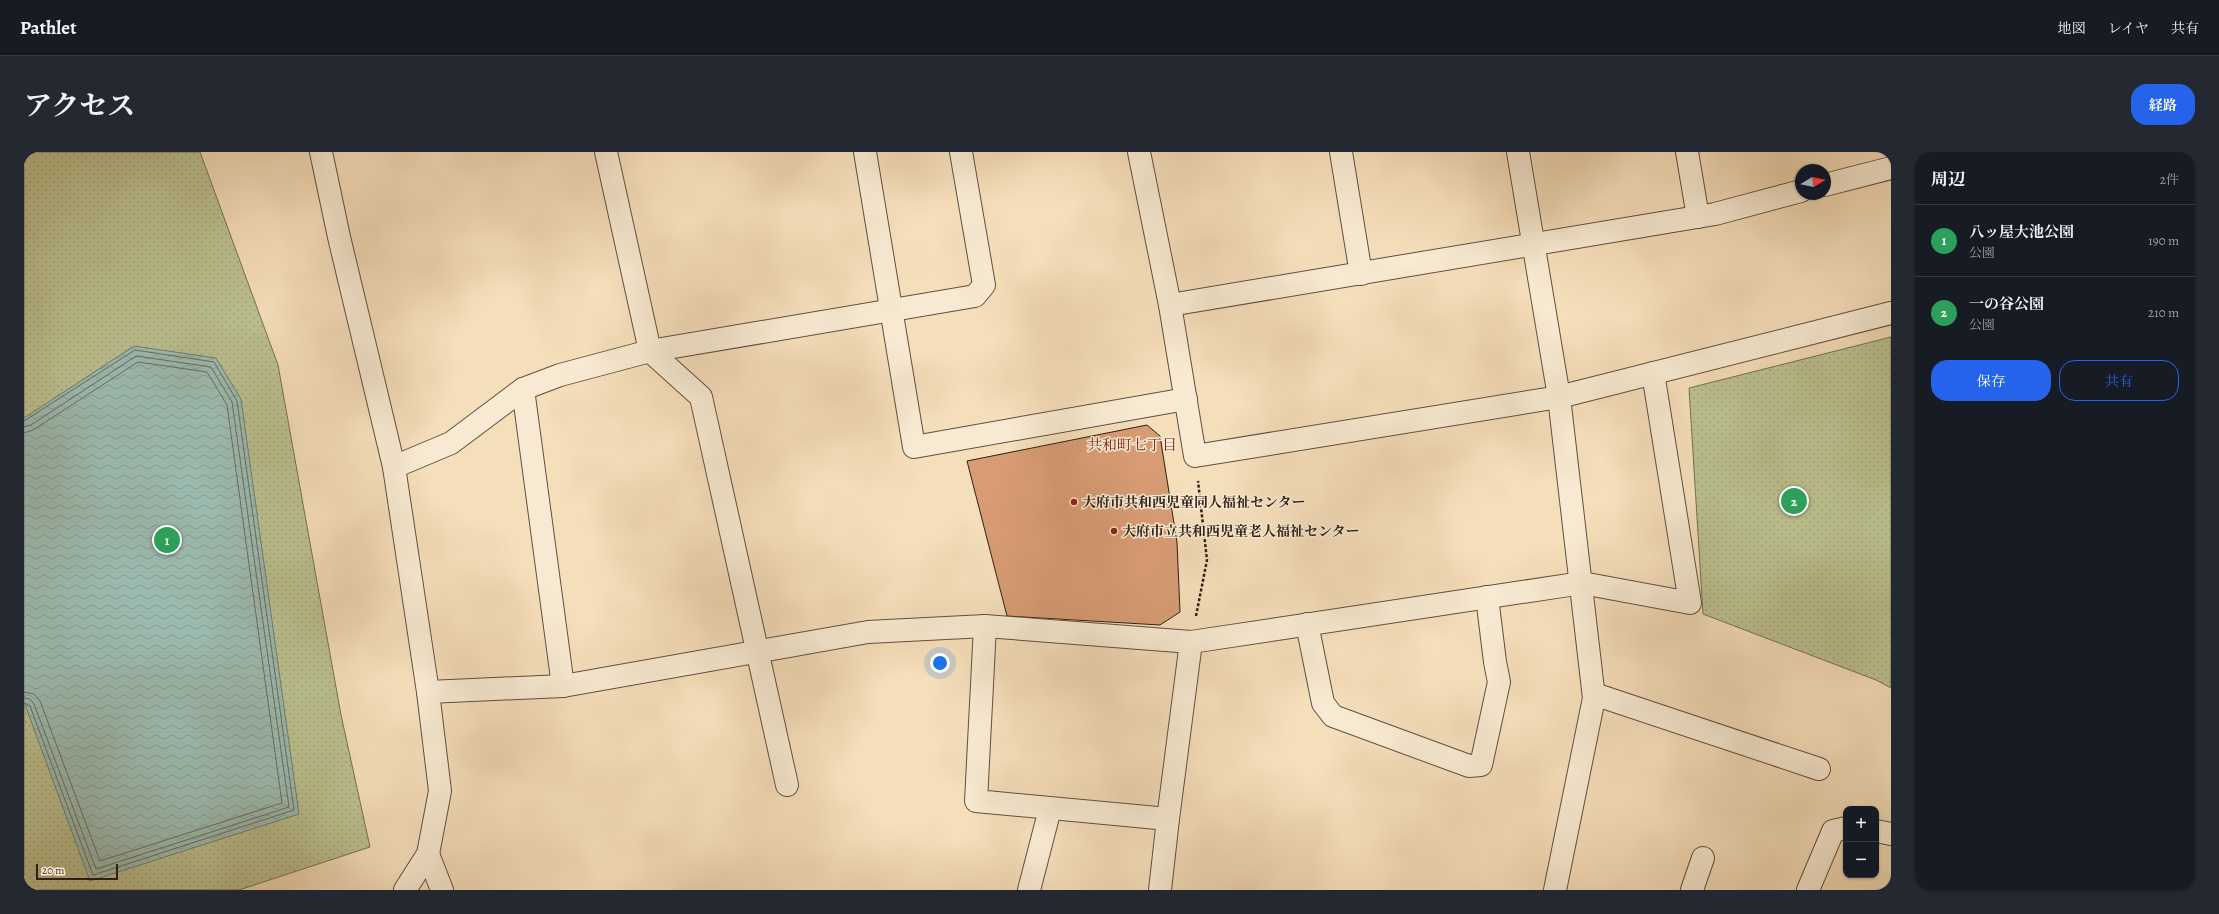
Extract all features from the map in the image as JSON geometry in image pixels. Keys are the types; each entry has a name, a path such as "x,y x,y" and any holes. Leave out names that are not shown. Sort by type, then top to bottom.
{"street":[{"path":"321,152 339,237 394,467 428,692 440,791 428,854 405,890"},
{"path":"606,152 650,351 701,396 787,785"},
{"path":"865,152 914,447 1186,399"},
{"path":"394,467 451,443 523,389 560,376 650,351 975,296 984,285 961,152"},
{"path":"1138,152 1170,305 1196,456 1559,397 1891,314"},
{"path":"1341,152 1361,274"},
{"path":"1518,152 1559,397 1594,694 1555,890"},
{"path":"1688,152 1698,217"},
{"path":"1888,152 1891,158"},
{"path":"1831,183 1891,168"},
{"path":"1170,305 1698,217 1795,193"},
{"path":"428,692 563,686 868,632 985,626 1191,642 1582,583 1690,603 1653,373"},
{"path":"523,389 563,686"},
{"path":"1307,624 1323,703 1333,716 1469,766 1481,765 1499,682 1487,597"},
{"path":"985,626 976,801 1168,819"},
{"path":"1160,890 1191,642"},
{"path":"1594,694 1819,770"},
{"path":"1030,890 1050,809"},
{"path":"1808,890 1832,831 1843,829"},
{"path":"1879,832 1891,834"},
{"path":"428,854 442,890"},
{"path":"1692,890 1702,858"}],"path":[{"path":"1191,642 1207,560 1196,456"}],"green space":[{"path":"24,152 200,152 278,365 341,715 370,847 239,890 24,890"},
{"path":"1891,337 1891,688 1876,680 1703,614 1689,388"}],"water":[{"path":"134,346 216,358 241,399 299,814 90,881 24,702 24,418"}],"building":[{"name":"大府市共和西児童同人福祉センター","path":"1147,425 1160,436 1177,542 1180,612 1160,625 1007,616 967,461"}],"place":[{"name":"一の谷公園","path":"1794,501"},
{"name":"大府市共和西児童同人福祉センター","path":"1074,502"},
{"name":"大府市立共和西児童老人福祉センター","path":"1114,531"},
{"name":"八ッ屋大池公園","path":"167,540"}],"district":[{"name":"共和町七丁目","path":"1132,445"}]}
